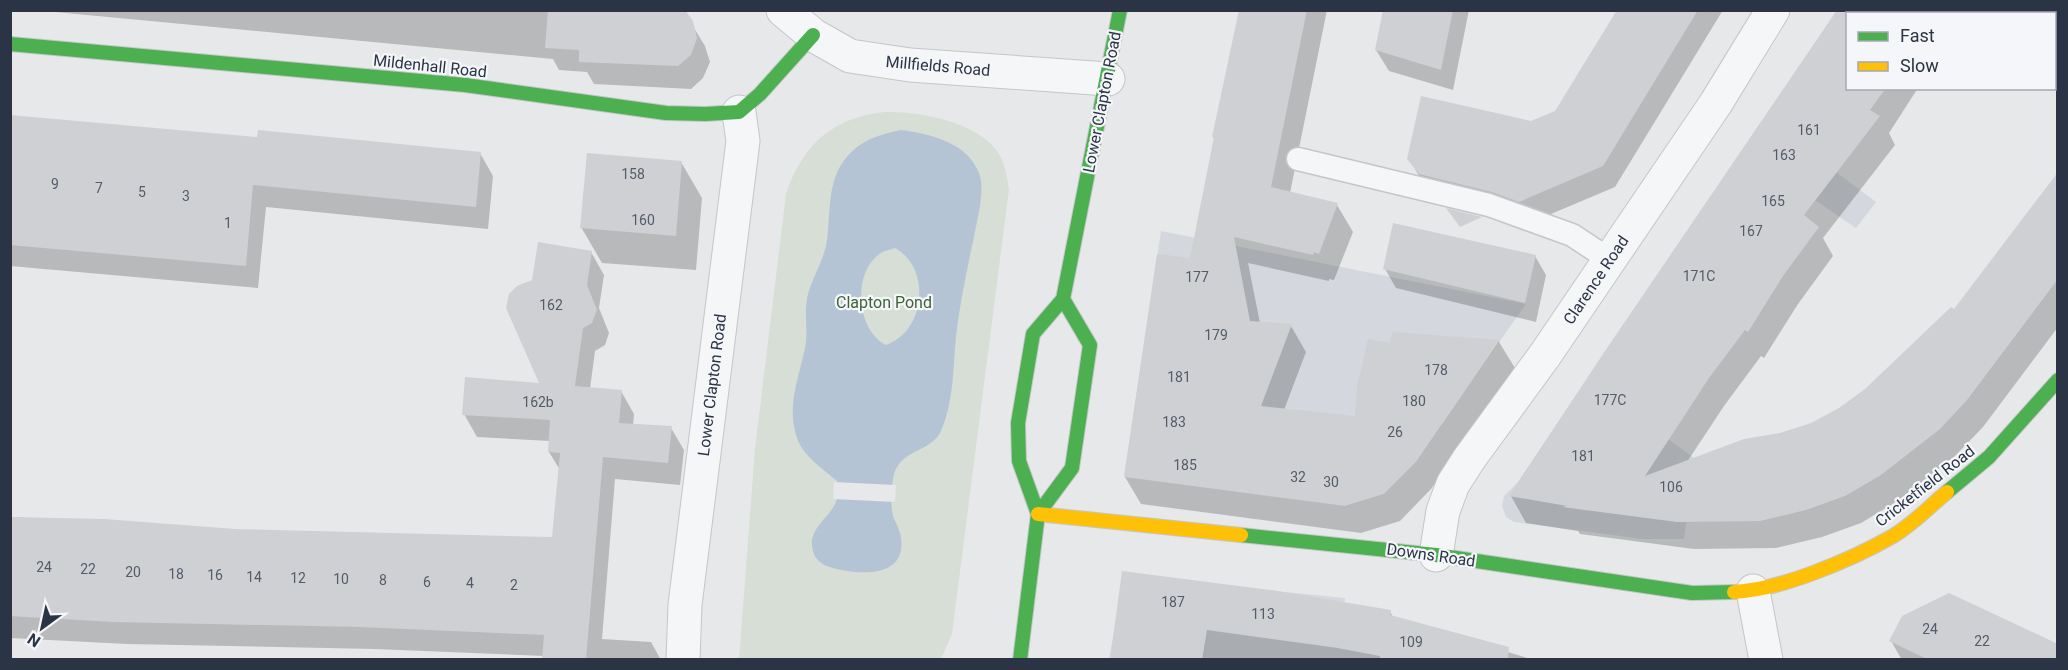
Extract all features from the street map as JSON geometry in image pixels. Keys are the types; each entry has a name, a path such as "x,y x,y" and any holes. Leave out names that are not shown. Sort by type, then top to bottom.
{"main road":[{"name":"Lower Clapton Road","path":"1020,660 1038,514 1019,461 1018,423 1027,362 1033,334 1063,299 1120,10"},
{"path":"739,112 799,54 813,35"},
{"name":"Mildenhall Road","path":"10,44 465,85 666,113 739,112"},
{"name":"Lower Clapton Road","path":"1038,514 1072,468 1090,345 1063,299"},
{"name":"Cricketfield Road","path":"1753,591 1824,569 1895,535 1989,457 2058,380"},
{"name":"Downs Road","path":"1038,514 1436,555 1692,592 1753,591"}],"street":[{"name":"Millfields Road","path":"783,10 813,35 850,56 910,65 1108,79"},
{"name":"Clarence Road","path":"1436,555 1443,511 1453,484 1545,355 1716,103 1773,10"},
{"name":"Lower Clapton Road","path":"683,660 685,605 743,141 739,112"},
{"path":"1753,591 1766,660"}],"lane":[{"path":"1298,159 1489,205 1572,235 1610,260"}],"shaded area":[{"path":"1824,163 1876,202 1856,228 1806,194"},
{"path":"1161,231 1526,304 1464,392 1363,371 1356,407 1442,425 1416,462 1384,494 1346,506 1124,477"},
{"path":"1587,380 1694,458 1684,539 1643,539 1514,522 1506,517 1502,506 1504,496 1518,482"},
{"path":"1124,576 1345,598 1338,648 1380,656 1380,660 1109,660"}],"green space":[{"name":"Clapton Pond","path":"885,112 931,116 964,126 978,134 999,154 1009,189 952,634 941,659 739,660 755,449 786,194 801,161 822,136 850,120"}],"water":[{"name":"Clapton Pond","path":"901,130 946,141 966,154 979,173 981,198 961,304 951,396 945,420 937,438 905,458 895,471 891,506 900,535 901,550 891,566 883,570 852,572 824,565 813,551 815,531 832,510 836,501 837,481 814,462 800,445 794,426 793,403 806,341 807,301 826,246 834,181 843,162 855,149 876,137","holes":["895,248 907,257 915,270 919,284 916,314 909,327 899,338 886,345 876,338 864,315 861,302 864,276 870,264 884,252"]}],"pier":[{"path":"834,482 896,485 895,502 833,499"}],"building":[{"path":"548,10 685,10 693,21 697,38 691,55 678,66 579,62 579,50 545,48"},
{"path":"1239,10 1307,10 1271,187 1338,203 1319,254 1314,252 1313,255 1234,237 1250,321 1292,324 1261,406 1355,416 1357,387 1368,339 1390,343 1392,332 1500,340 1416,462 1384,494 1345,506 1124,477 1157,254 1190,258 1214,137 1212,137"},
{"path":"1383,10 1453,10 1441,70 1375,50"},
{"path":"1617,10 1698,10 1603,166 1519,202 1492,192 1419,174 1407,159 1421,96 1531,121 1555,111"},
{"path":"1837,10 1848,10 1846,12 1846,90 1885,90 1870,110 1880,116 1804,215 1819,227 1783,276 1748,332 1745,330 1709,378 1645,476 1744,439 1780,433 1811,423 1839,408 1865,389 1951,307 1954,309 2058,172 2058,279 1967,400 1940,429 1881,475 1845,496 1806,510 1760,521 1677,522 1562,507 1567,506 1509,496"},
{"path":"10,115 257,137 258,130 481,152 476,207 253,185 246,266 10,245"},
{"path":"587,153 682,161 676,236 580,228"},
{"path":"1446,208 1482,217 1460,227"},
{"path":"1393,223 1536,255 1525,303 1383,269"},
{"path":"538,242 592,251 587,285 597,310 592,323 583,328 575,386 622,390 619,423 672,426 668,463 603,457 586,660 542,660 544,635 360,627 113,622 10,616 10,517 104,519 235,529 552,537 560,453 548,452 550,420 462,415 465,377 539,383 506,308 509,294 517,286 532,280"},
{"path":"1122,571 1277,591 1391,610 1390,615 1509,647 1508,660 1380,660 1380,656 1338,648 1207,630 1202,660 1110,660"},
{"path":"1949,593 2058,644 2058,660 1929,660 1889,641 1902,616"}],"traffic: fast":[{"path":"1020,660 1038,514 1019,461 1018,423 1033,334 1063,299 1120,10"},
{"path":"10,44 465,85 666,113 705,114 739,112 760,94 813,35"},
{"path":"1038,514 1072,468 1090,345 1063,299"},
{"path":"1947,492 1989,457 2058,380"},
{"path":"1241,535 1436,555 1692,593 1734,592"}],"traffic: slow":[{"path":"1734,592 1773,586 1816,572 1858,554 1900,532 1947,492"},
{"path":"1038,514 1241,535"}]}
